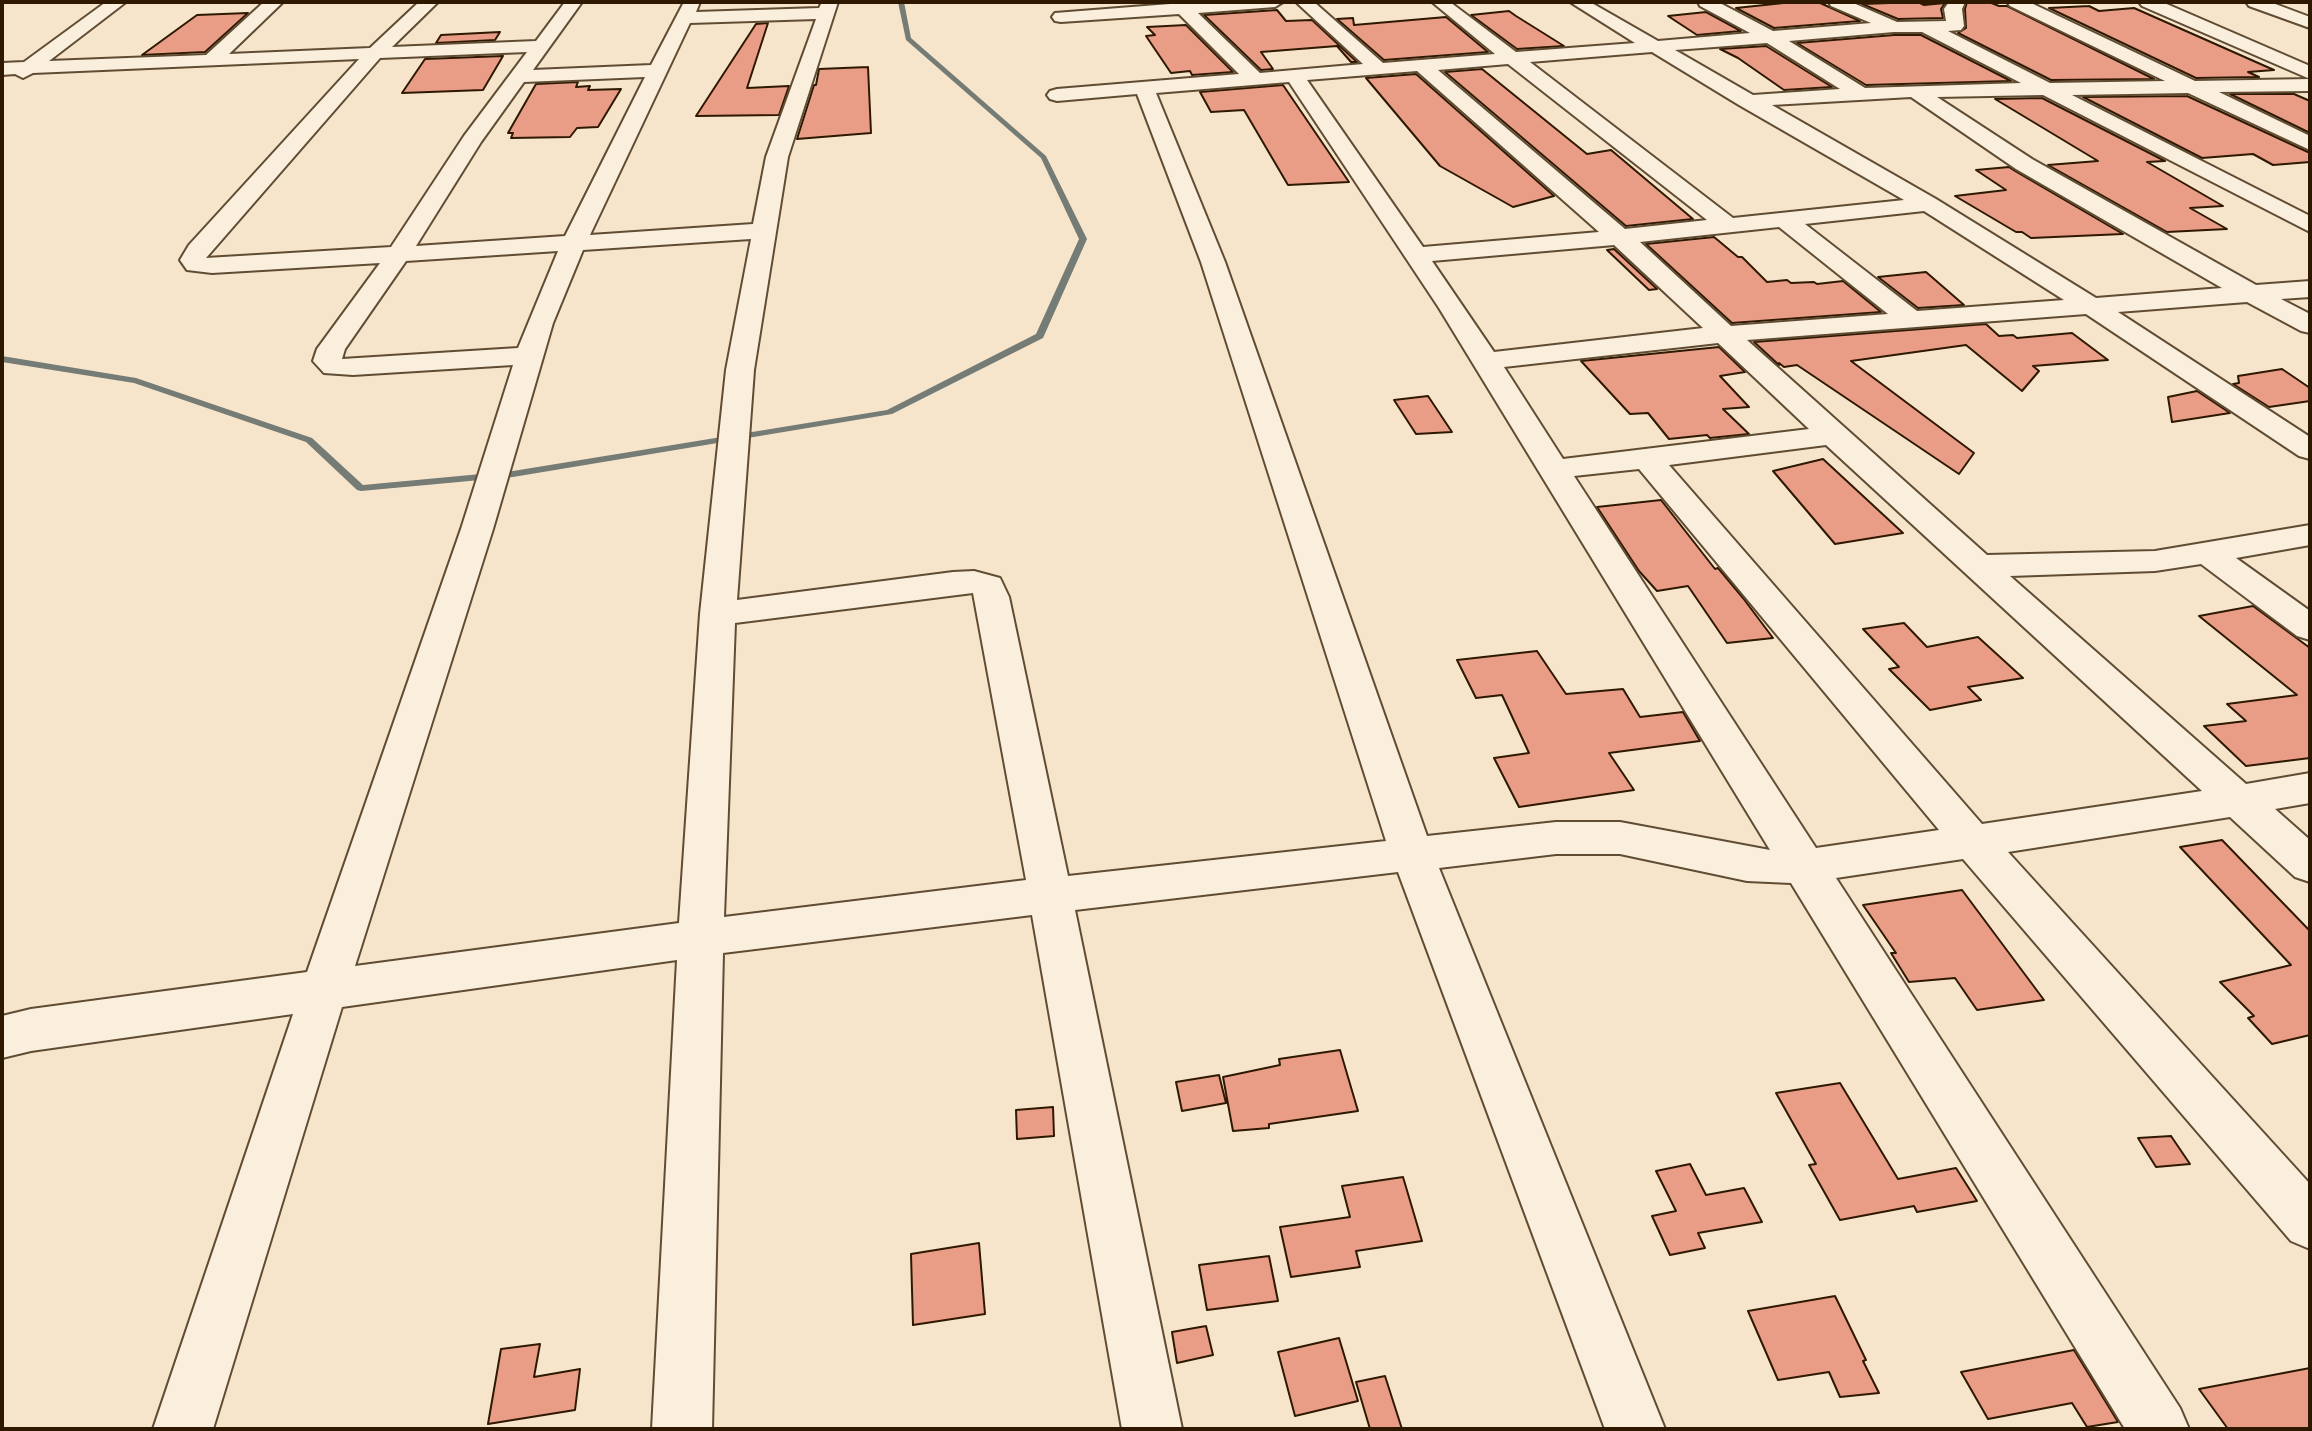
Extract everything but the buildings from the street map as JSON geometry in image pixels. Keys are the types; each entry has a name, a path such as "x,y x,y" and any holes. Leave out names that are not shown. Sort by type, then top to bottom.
{"street":[{"path":"2,89 117,2"},
{"path":"211,60 274,2"},
{"path":"429,2 375,53 192,260 196,265 763,231"},
{"path":"531,356 334,367 327,361 331,349 398,254 471,140 574,2"},
{"path":"1061,17 1180,5 1276,2"},
{"path":"1304,2 1380,70"},
{"path":"1440,2 1728,225"},
{"path":"1578,2 1746,101 1800,128 1927,204 2093,307 2310,450"},
{"path":"1706,2 1772,38 1859,93"},
{"path":"1837,2 1894,27"},
{"path":"1057,95 1518,60 1894,27 1955,26 1953,9 1957,2"},
{"path":"2016,2 2310,144"},
{"path":"2148,2 2310,73"},
{"path":"2255,2 2310,23"},
{"path":"1180,5 1256,80"},
{"path":"183,1429 324,990 478,529 540,323 573,244 688,10 829,7 777,157 740,370 718,614 701,939 682,1429"},
{"path":"1926,27 2310,225"},
{"path":"2,69 542,46"},
{"path":"1423,67 1620,237 1833,435 2310,865"},
{"path":"519,76 657,71"},
{"path":"1295,77 1417,255 1485,361 2159,1429"},
{"path":"1746,101 1916,91 2310,85"},
{"path":"1145,89 1213,262 1412,854 1635,1429"},
{"path":"1916,91 2024,164 2310,325"},
{"path":"1417,255 1620,237 1927,204"},
{"path":"1784,219 1912,320"},
{"path":"1485,361 1726,334 2310,289"},
{"path":"1553,469 1833,435"},
{"path":"1647,459 1972,841 2310,1223"},
{"path":"1978,565 2131,563 2310,535"},
{"path":"2208,553 2310,628"},
{"path":"718,614 953,583 974,582 988,586 1152,1429"},
{"path":"2,1037 31,1030 701,939 1050,894 1412,854 1581,837 1620,838 1746,864 1805,866 2310,788"}],"waterway":[{"path":"2,359 136,381 309,440 361,488 513,474 889,412 1040,336 1083,239 1044,157 908,39 901,2"}]}
